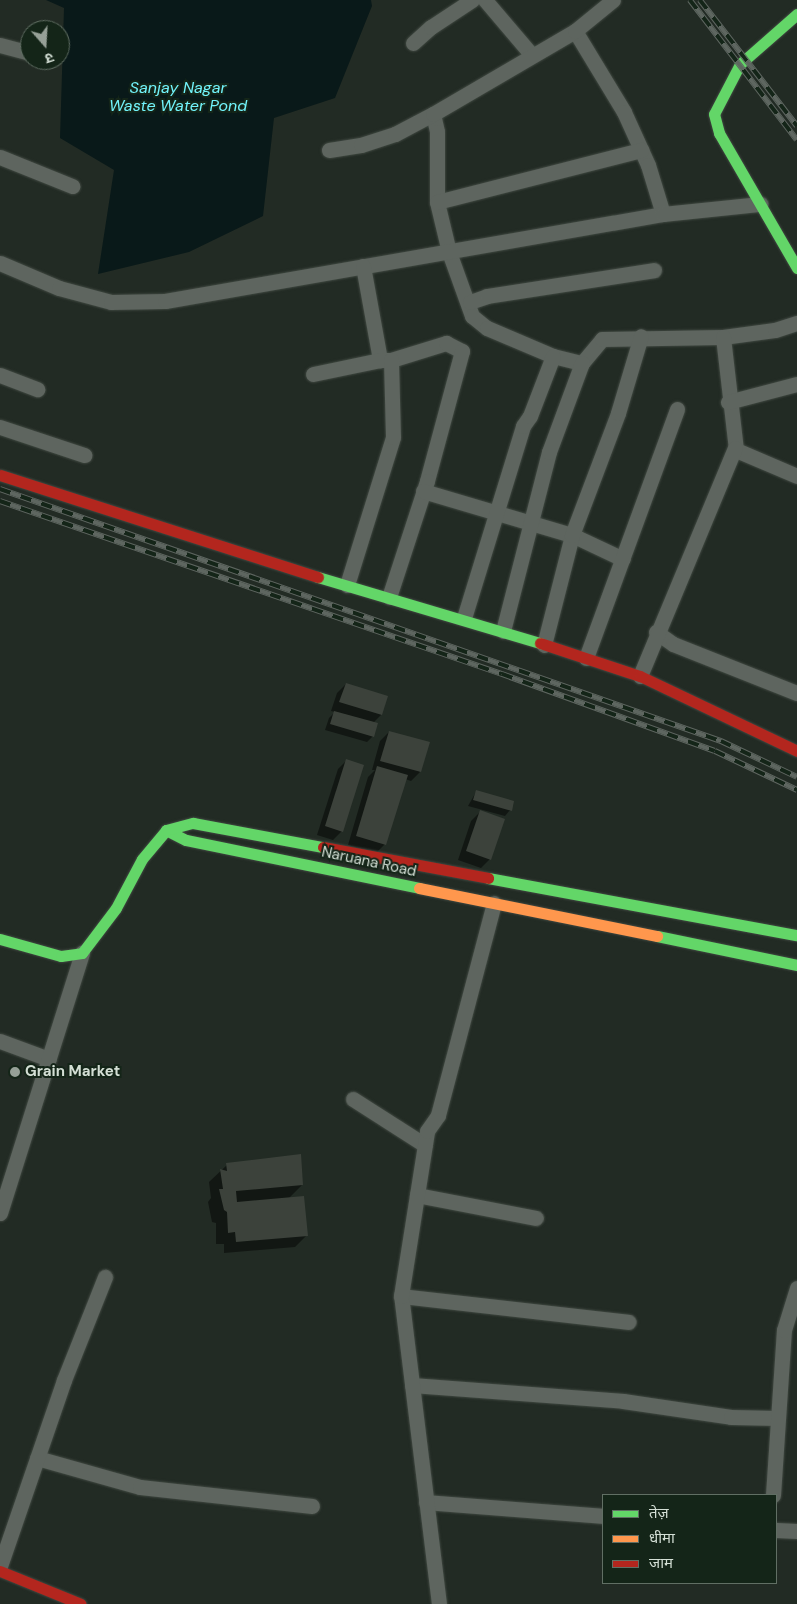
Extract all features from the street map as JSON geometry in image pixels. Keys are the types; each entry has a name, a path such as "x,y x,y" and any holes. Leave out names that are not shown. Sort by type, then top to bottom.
{"street":[{"path":"413,43 430,27 472,0"},
{"path":"486,0 532,54"},
{"path":"329,150 369,142 433,114 532,54 575,31 613,0"},
{"path":"797,14 740,64 714,114 719,133 797,268"},
{"path":"575,31 624,112 641,150 664,214"},
{"path":"0,45 20,51"},
{"path":"433,114 437,132 436,202 449,252 464,294 470,302 472,316 486,328 553,356 582,363"},
{"path":"436,202 641,150"},
{"path":"0,157 72,186"},
{"path":"0,263 59,288 111,302 208,296 363,266 664,214 760,204"},
{"path":"347,585 393,437 385,360 363,266"},
{"path":"470,302 486,296 654,270"},
{"path":"503,631 529,521 549,452 582,363 602,339 641,336 722,337 775,330 797,323"},
{"path":"544,645 572,535 618,413 641,336"},
{"path":"640,676 656,632 735,448 728,402 722,337"},
{"path":"313,374 385,360 446,343 462,351 423,491 389,597"},
{"path":"464,618 523,426 530,416 553,356"},
{"path":"0,375 37,389"},
{"path":"728,402 797,384"},
{"path":"586,658 677,409"},
{"path":"0,427 84,455"},
{"path":"735,448 741,453 797,476"},
{"path":"0,475 347,585 464,618 640,676 797,751"},
{"path":"423,491 497,511 529,521 543,528 572,535 623,559"},
{"path":"656,632 673,644 797,693"},
{"path":"0,939 62,956 82,953 91,946 116,908 142,860 166,830 179,825 198,824 797,935"},
{"name":"Naruana Road","path":"166,830 186,840 797,965"},
{"path":"439,1604 401,1296 427,1131 438,1115 494,903"},
{"path":"0,1213 82,953"},
{"path":"0,1041 49,1060"},
{"path":"353,1099 425,1145"},
{"path":"417,1195 536,1218"},
{"path":"0,1566 37,1458 105,1277"},
{"path":"773,1494 784,1330 797,1288"},
{"path":"401,1296 629,1322"},
{"path":"412,1386 623,1401 731,1417 778,1418"},
{"path":"37,1458 140,1487 312,1506"},
{"path":"426,1502 602,1516"},
{"path":"777,1530 797,1531"},
{"path":"0,1571 81,1604"}],"water":[{"name":"Sanjay Nagar Waste Water Pond","path":"46,0 371,0 372,6 335,98 274,118 263,216 189,252 98,274 114,170 60,138 62,70 70,70 70,20 64,20 64,8"}],"building":[{"path":"346,683 388,696 382,715 339,702"},
{"path":"334,711 378,723 374,737 330,724"},
{"path":"389,731 430,742 421,772 380,761"},
{"path":"346,759 364,765 343,832 325,826"},
{"path":"377,766 408,775 386,845 356,836"},
{"path":"476,790 514,801 512,811 473,800"},
{"path":"480,810 505,819 491,860 466,851"},
{"path":"301,1154 303,1185 236,1191 237,1202 304,1196 308,1236 236,1242 235,1232 228,1233 227,1212 224,1210 219,1189 223,1189 220,1169 227,1171 226,1163"}],"railway":[{"path":"690,0 797,140"},
{"path":"700,0 797,126"},
{"path":"0,489 721,741 797,777"},
{"path":"0,501 502,674 715,751 797,790"}],"traffic: fast":[{"path":"797,14 740,64 714,114 719,133 797,268"},
{"path":"318,577 540,643"},
{"path":"0,939 61,956 82,953 116,908 142,859 166,830 193,823 323,847"},
{"path":"166,830 186,840 419,888"},
{"path":"488,878 797,935"},
{"path":"657,936 797,965"}],"traffic: slow":[{"path":"419,888 657,936"}],"traffic: jam":[{"path":"0,475 318,577"},
{"path":"540,643 640,676 797,751"},
{"path":"323,847 488,878"},
{"path":"0,1571 81,1604"}],"place":[{"name":"Grain Market","path":"15,1072"}]}
